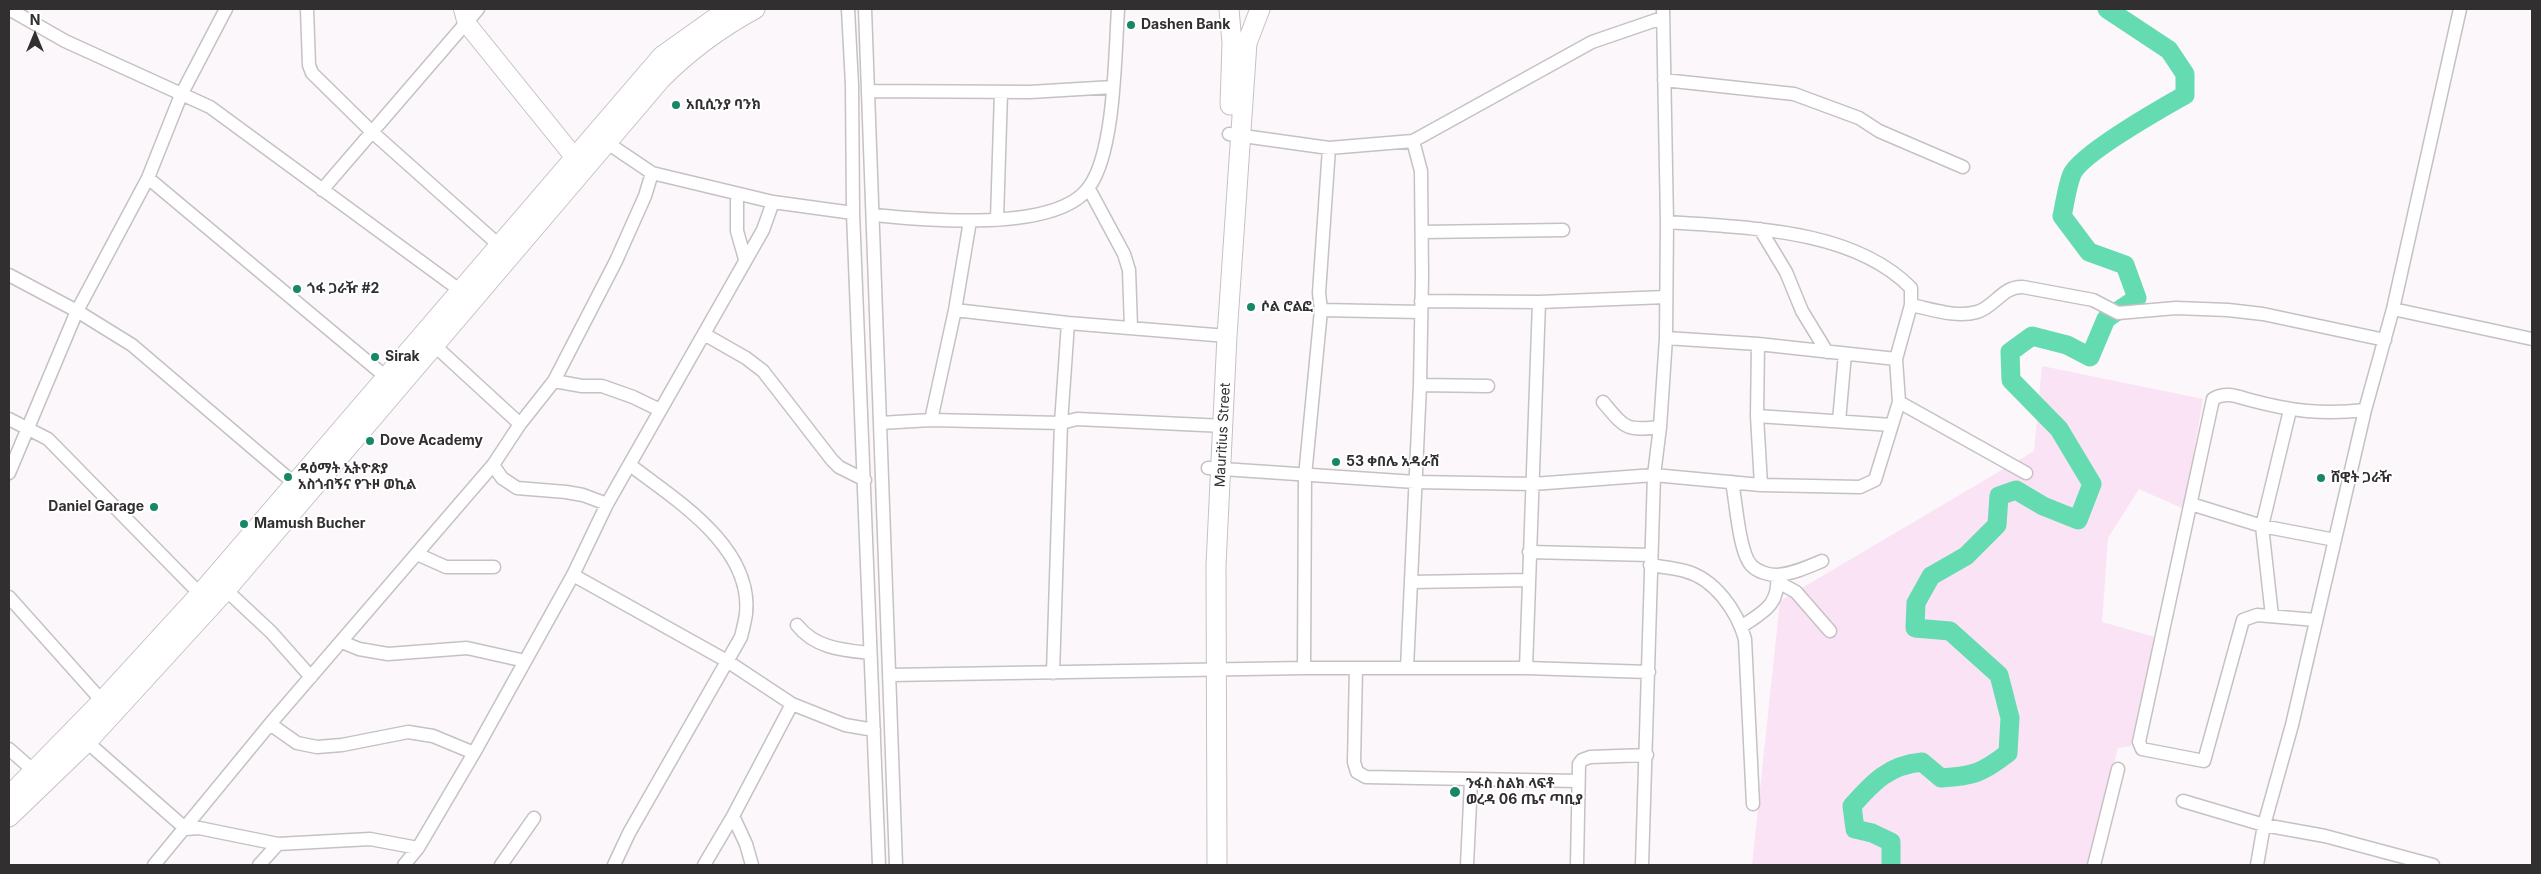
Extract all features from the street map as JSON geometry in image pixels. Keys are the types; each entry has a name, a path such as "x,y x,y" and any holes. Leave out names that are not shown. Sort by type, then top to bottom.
{"main road":[{"path":"9,796 35,772 200,594 500,246 579,164 606,142 682,58 731,22 755,9"},
{"name":"Mauritius Street","path":"1230,9 1234,134"},
{"name":"Mauritius Street","path":"1205,865 1215,468 1221,336 1234,134 1247,43 1260,9"},
{"path":"9,817 87,742 226,590 434,345 579,164 662,56 724,10"},
{"name":"Mauritius Street","path":"1210,668 1217,865"}],"street":[{"path":"9,9 65,41 210,107 461,291"},
{"path":"9,474 77,311 148,178 181,95 226,9"},
{"path":"307,9 309,65 312,72 371,131 500,246"},
{"path":"322,190 465,16 478,9"},
{"path":"848,9 852,85 853,213 879,865"},
{"path":"865,9 874,215 896,865"},
{"path":"874,215 927,221 970,221 1033,215 1067,205 1089,189 1098,171 1111,110 1118,9"},
{"path":"2257,865 2264,825 2292,725 2365,410 2393,309 2460,9"},
{"path":"1234,134 1329,148 1413,141 1592,42 1662,13 1667,222 1666,338 1660,427 1654,475 1650,560 1647,755 1642,865"},
{"path":"465,16 579,164"},
{"path":"1664,80 1794,94 1859,118 1880,131 1963,167"},
{"path":"869,91 1001,92 1112,88"},
{"path":"997,219 1001,92"},
{"path":"1407,668 1420,385 1422,232 1421,171 1413,141"},
{"path":"606,142 652,173 737,195 853,213"},
{"path":"1304,668 1305,476 1321,310 1319,293 1329,148"},
{"path":"154,865 186,829 194,815 270,724 493,465 520,424 541,400 554,381 616,261 645,196 652,173"},
{"path":"148,178 386,377"},
{"path":"1089,189 1124,254 1129,270 1131,327"},
{"path":"737,195 737,231 745,259"},
{"path":"404,865 418,848 474,753 573,575 607,504 762,230 773,202"},
{"path":"931,420 970,221"},
{"path":"1215,468 1305,476 1415,482 1533,484 1654,475 1760,484 1860,487 1875,480 1898,402 1896,359 1911,305 1911,288 1900,277 1874,259 1831,243 1760,229 1667,222"},
{"path":"1760,229 1786,272 1802,311 1827,352"},
{"path":"1422,232 1563,230"},
{"path":"9,275 77,311 132,345 295,484"},
{"path":"1911,305 1957,314 1978,312 2013,286 2093,300 2118,313 2176,308 2228,310 2263,314 2385,340"},
{"path":"1321,310 1666,297"},
{"path":"1526,668 1539,302"},
{"path":"2393,309 2532,339"},
{"path":"954,310 1068,323 1221,336"},
{"path":"1053,673 1061,423 1068,323"},
{"path":"704,334 746,358 762,371 832,460 839,467 865,480"},
{"path":"1666,338 1758,344 1896,359"},
{"path":"1758,344 1757,416 1760,484"},
{"path":"434,345 520,424"},
{"path":"1839,422 1844,354"},
{"path":"554,381 582,386 602,386 633,397 660,410"},
{"path":"1420,385 1488,386"},
{"path":"2316,620 2257,615 2243,620 2204,761 2142,749 2139,742 2213,399 2228,394 2290,410 2336,413 2365,410"},
{"path":"1603,402 1627,427 1638,429 1660,427"},
{"path":"1898,402 1972,440 2026,473"},
{"path":"2272,616 2262,526 2290,410"},
{"path":"1757,416 1892,425"},
{"path":"9,419 28,427 48,439 200,594"},
{"path":"880,423 931,420 1061,423 1077,419 1217,425"},
{"path":"493,465 502,478 517,488 583,495 607,504"},
{"path":"614,865 629,833 741,637 746,614 744,588 732,555 703,523 630,465"},
{"path":"1732,482 1745,552 1751,566 1778,579 1796,592 1830,631"},
{"path":"2191,504 2262,526 2335,540"},
{"path":"1529,552 1650,560 1700,577 1730,605 1745,639 1752,804"},
{"path":"417,554 446,567 494,568"},
{"path":"1778,579 1822,562"},
{"path":"573,575 727,661 792,704 845,725 874,730"},
{"path":"1741,627 1773,602 1778,579"},
{"path":"1411,582 1529,580"},
{"path":"226,590 271,632 312,677"},
{"path":"9,597 102,701"},
{"path":"797,625 812,640 846,650 870,653"},
{"path":"342,642 359,649 388,654 466,648 525,661"},
{"path":"890,675 1053,673 1210,668 1526,668 1649,672"},
{"path":"1356,668 1354,762 1357,772 1366,777 1471,781 1578,781"},
{"path":"704,865 733,816 792,704"},
{"path":"270,724 297,743 317,747 342,745 408,732 433,736 474,753"},
{"path":"87,742 186,829 199,828 278,844 370,839 418,848"},
{"path":"9,750 35,772"},
{"path":"1577,865 1579,764 1582,760 1590,757 1647,755"},
{"path":"2094,865 2118,769"},
{"path":"1467,865 1471,781"},
{"path":"2183,801 2264,825 2325,836 2433,865"},
{"path":"733,816 746,844 752,865"},
{"path":"501,865 534,818"},
{"path":"259,865 278,844"}],"shaded area":[{"path":"2042,366 2203,399 2184,509 2139,489 2108,538 2102,622 2155,637 2131,746 2118,748 2088,865 1752,865 1780,601 2034,451"}],"waterway":[{"path":"1891,865 1891,842 1872,833 1855,829 1852,806 1867,789 1891,771 1910,764 1922,762 1941,778 1952,777 1977,772 2008,753 2010,718 1999,675 1950,631 1915,628 1916,603 1931,576 1966,556 1997,525 1999,496 2016,490 2043,506 2078,520 2092,484 2059,429 2011,380 2010,352 2032,336 2067,345 2090,357 2106,319 2137,298 2125,265 2089,252 2062,216 2066,195 2072,174 2079,165 2106,143 2185,95 2185,74 2169,50 2107,9"}],"place":[{"name":"Dashen Bank","path":"1131,25"},
{"name":"አቢሲንያ ባንክ","path":"676,105"},
{"name":"ጎፋ ጋራዥ #2","path":"297,289"},
{"name":"ሶል ሮልፎ","path":"1251,307"},
{"name":"Sirak","path":"375,357"},
{"name":"Dove Academy","path":"370,441"},
{"name":"53 ቀበሌ አዳራሽ","path":"1336,462"},
{"name":"ዳዕማት ኢትዮጽያ አስጎብኝና የጉዞ ወኪል","path":"288,477"},
{"name":"ሸዊት ጋራዥ","path":"2321,478"},
{"name":"Daniel Garage","path":"154,507"},
{"name":"Mamush Bucher","path":"244,524"},
{"name":"ንፋስ ስልክ ላፍቶ ወረዳ 06 ጤና ጣቢያ","path":"1455,792"}]}
